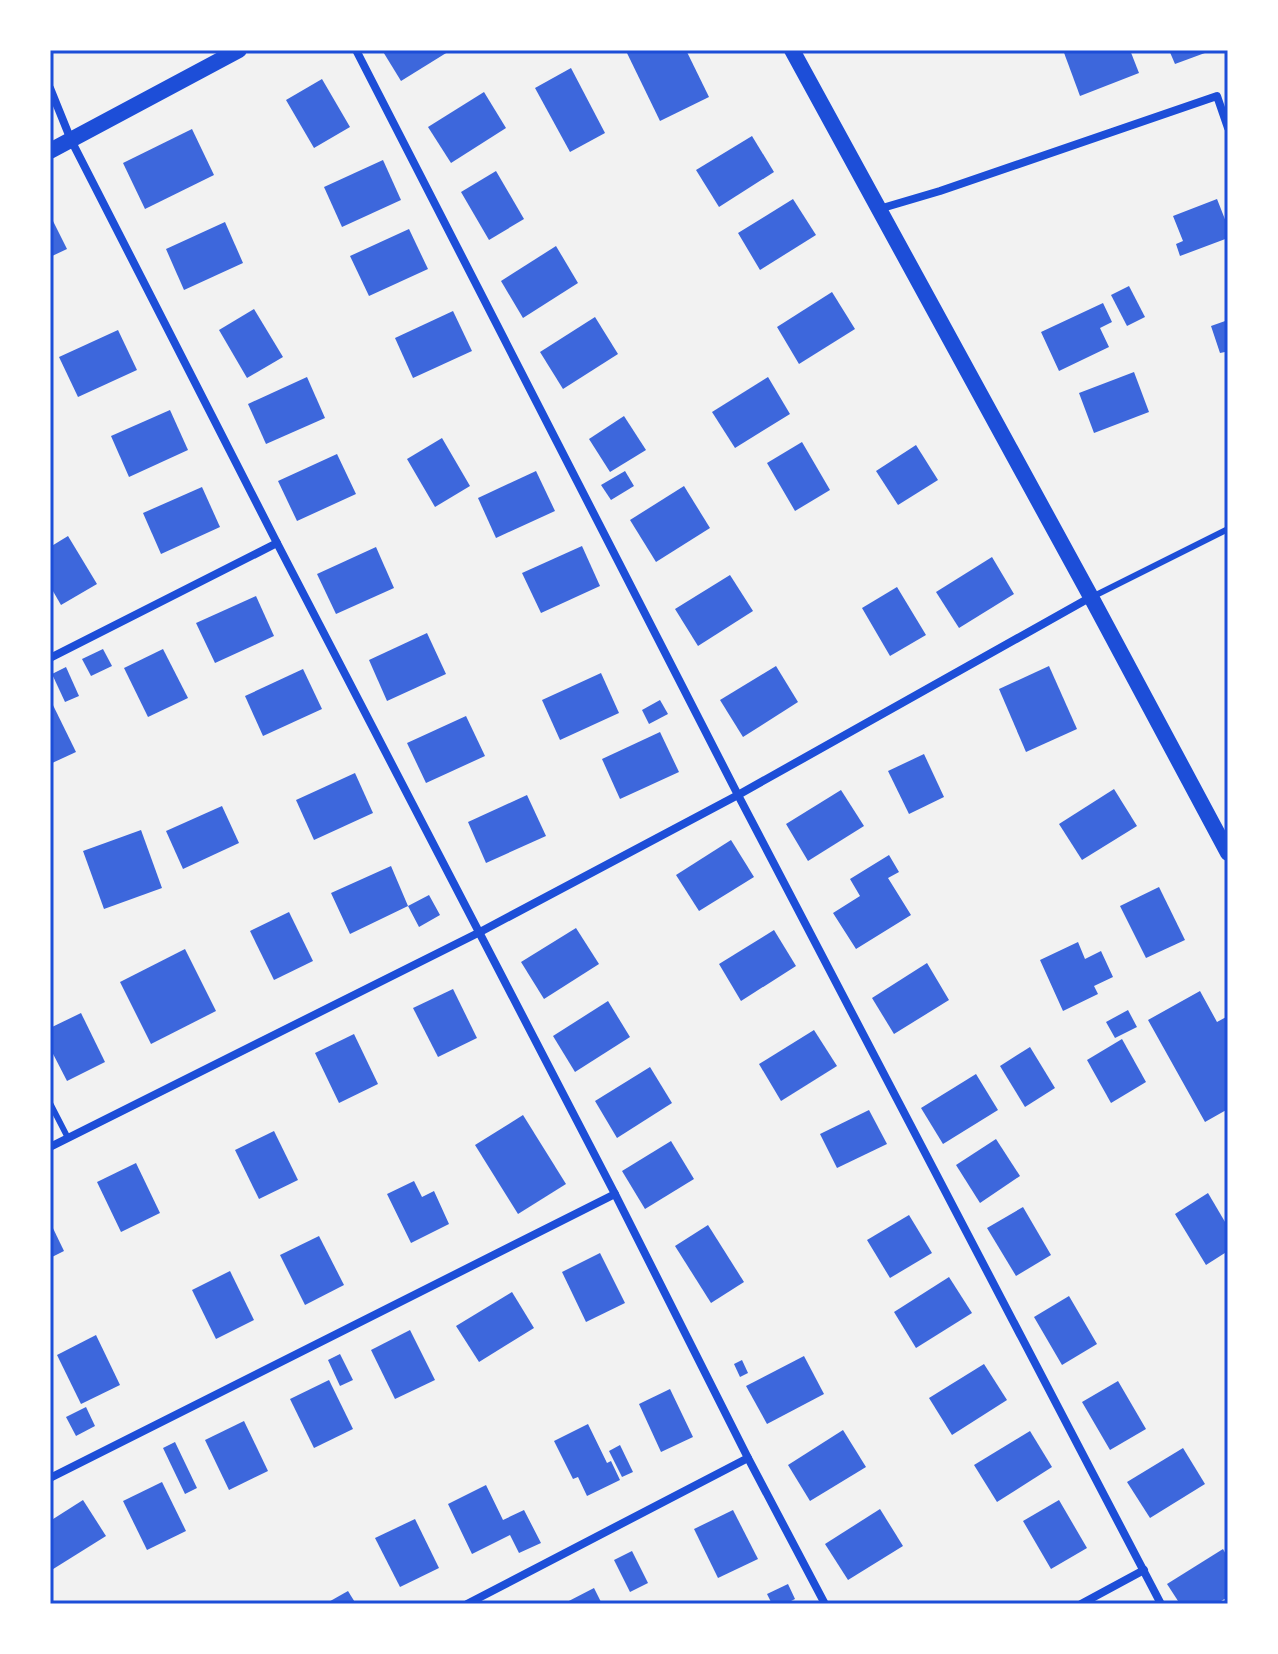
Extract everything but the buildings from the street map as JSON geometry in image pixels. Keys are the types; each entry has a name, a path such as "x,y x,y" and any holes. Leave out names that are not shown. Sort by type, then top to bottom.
{"main road":[{"path":"50,151 239,50"},
{"path":"792,50 1228,853"}],"street":[{"path":"356,50 738,795 1161,1604"},
{"path":"50,88 71,140 277,543 825,1604"},
{"path":"879,209 1217,96 1228,128"},
{"path":"50,658 277,543"},
{"path":"50,1147 480,932 738,795 1091,597"},
{"path":"50,1478 615,1194"},
{"path":"467,1604 748,1458"},
{"path":"1081,1604 1144,1570"}],"lane":[{"path":"1091,597 1228,529"},
{"path":"50,1103 68,1138"}]}
